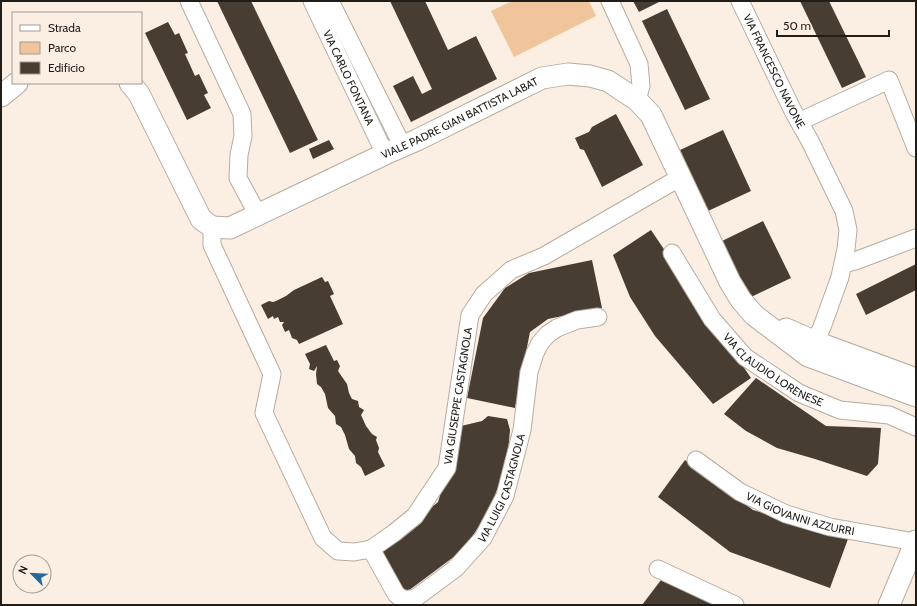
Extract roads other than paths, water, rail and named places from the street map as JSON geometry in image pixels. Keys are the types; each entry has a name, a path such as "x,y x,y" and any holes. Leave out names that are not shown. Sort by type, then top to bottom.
{"street":[{"path":"189,1 242,114 243,136 239,155 238,178 258,215"},
{"name":"VIA CARLO FONTANA","path":"312,1 394,151"},
{"name":"VIA CARLO FONTANA","path":"330,1 394,151"},
{"path":"610,1 639,64 641,86 637,100"},
{"name":"VIA FRANCESCO NAVONE","path":"740,1 793,111 810,141 844,211 848,230 846,249 840,277 822,327 812,349"},
{"name":"VIA FRANCESCO NAVONE","path":"752,1 803,106 807,118 810,141"},
{"name":"VIALE PADRE GIAN BATTISTA LABAT","path":"212,227 230,228 394,151 542,78 568,74 590,76 608,81 637,100 651,115 730,282 741,300 754,315 812,349 916,396"},
{"path":"807,118 888,80 916,148"},
{"path":"1,96 16,84"},
{"path":"131,84 139,94 201,219 212,227"},
{"name":"VIA GIUSEPPE CASTAGNOLA","path":"212,227 212,245 272,374 264,413 323,538 338,551 354,552 371,549 415,516 447,468 470,315 484,294 511,270 544,256 681,178"},
{"path":"842,264 855,261 916,238"},
{"name":"VIA CLAUDIO LORENESE","path":"672,253 712,319 744,357 799,392 840,410 889,414 916,427"},
{"name":"VIA LUIGI CASTAGNOLA","path":"371,549 396,594 401,598 409,599 417,597 456,568 483,538 505,496 522,430 529,372 540,343 548,334 557,328 577,320 598,318"},
{"name":"VIALE PADRE GIAN BATTISTA LABAT","path":"812,349 916,379"},
{"name":"VIA GIOVANNI AZZURRI","path":"696,460 740,492 786,514 830,527 916,542"},
{"path":"889,605 916,542"},
{"path":"658,569 735,605"}]}
